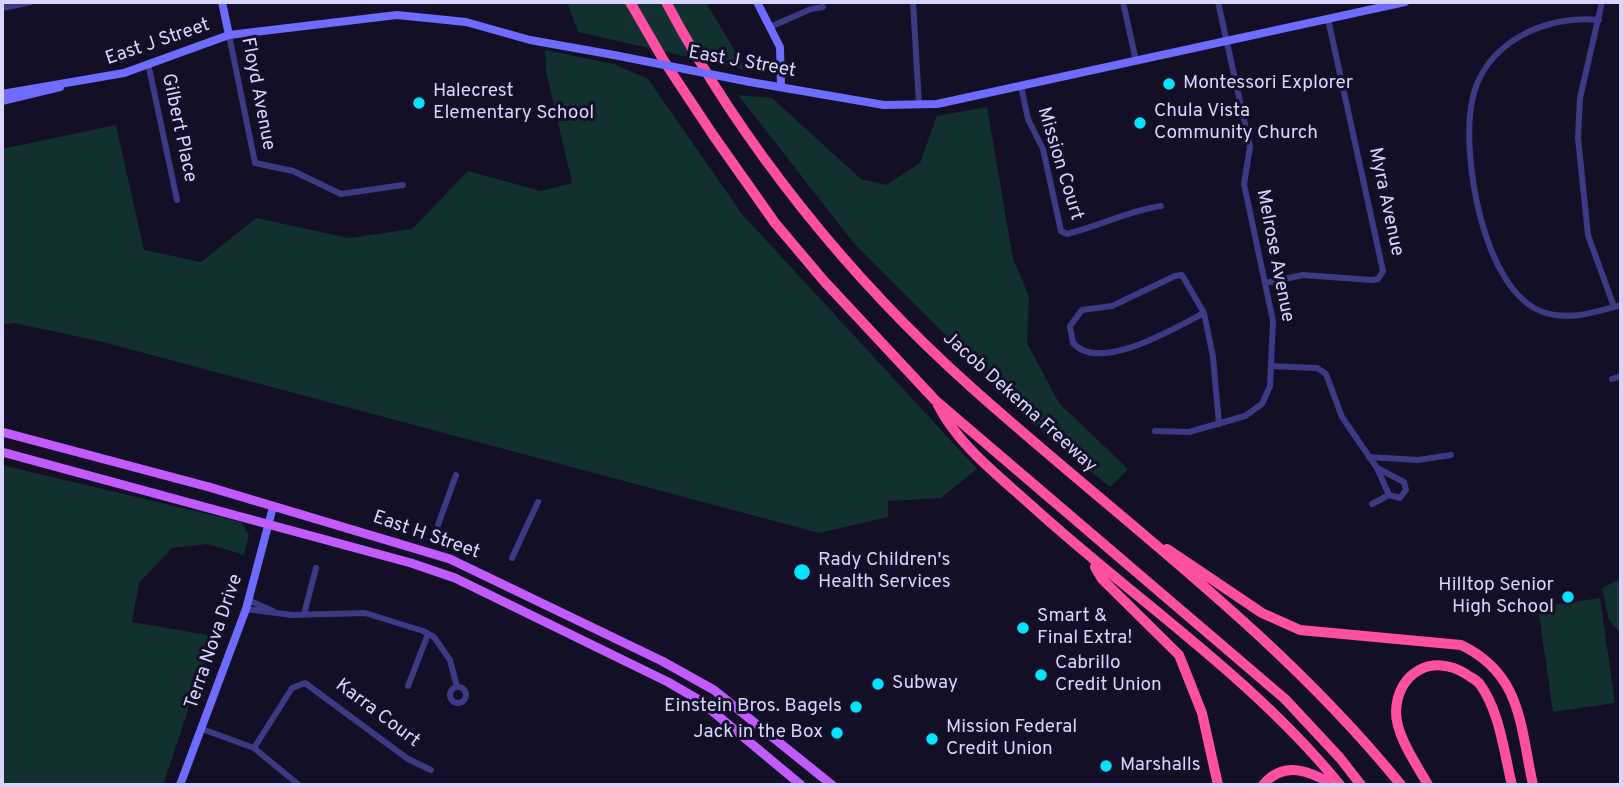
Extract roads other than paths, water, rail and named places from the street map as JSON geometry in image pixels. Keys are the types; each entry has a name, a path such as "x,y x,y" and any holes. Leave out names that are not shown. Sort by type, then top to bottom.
{"highway":[{"path":"630,2 664,61 775,223 824,281 935,400 1285,699 1340,758 1361,785"},
{"name":"Jacob Dekema Freeway","path":"666,2 702,71 828,238 898,316 970,386 1281,656 1358,732 1401,785"},
{"path":"935,400 948,425 1090,559 1230,672 1313,752 1337,785"},
{"path":"1125,520 1262,613 1300,630 1461,645 1481,654 1500,671 1514,693 1532,785"},
{"path":"1090,559 1102,579 1179,655 1202,713 1218,785"},
{"path":"1428,785 1398,724 1396,713 1399,692 1413,671 1434,664 1455,667 1478,682 1498,725 1512,785"},
{"path":"1263,785 1271,776 1287,769 1301,769 1337,785"}],"main road":[{"name":"East H Street","path":"2,432 450,559 651,656 714,690 832,785"},
{"name":"East H Street","path":"2,452 411,563 455,578 699,700 801,785"}],"street":[{"path":"2,8 31,2"},
{"name":"Floyd Avenue","path":"222,2 255,163 293,171 341,194 403,185"},
{"path":"757,2 781,55 781,86"},
{"path":"913,2 919,105"},
{"path":"1123,2 1136,61"},
{"name":"Melrose Avenue","path":"1155,431 1189,432 1219,425 1259,408 1269,390 1273,321 1244,184 1250,147 1218,2"},
{"name":"East J Street","path":"2,101 124,73 229,35 408,14 466,22 530,40 750,82 884,105 919,105 1021,86 1405,2"},
{"path":"1599,20 1560,20 1531,30 1503,48 1480,78 1472,100 1472,178 1487,237 1515,292 1541,311 1557,316 1583,315 1617,306 1588,235 1578,138 1580,98 1599,20 1602,2"},
{"path":"770,27 811,9 823,7"},
{"name":"Myra Avenue","path":"1265,283 1303,275 1372,280 1378,279 1383,271 1328,19"},
{"name":"Gilbert Place","path":"148,63 177,200"},
{"name":"East J Street","path":"2,94 39,86 76,83"},
{"name":"Mission Court","path":"1021,86 1028,119 1043,149 1061,231 1067,234 1084,230 1130,211 1161,206"},
{"path":"1204,313 1145,343 1116,351 1087,352 1076,346 1070,335 1071,322 1082,310 1112,306 1182,275 1190,284 1204,313 1211,343 1219,425"},
{"path":"1271,366 1317,368 1326,374 1342,417 1377,468 1389,495"},
{"path":"1612,379 1621,376"},
{"path":"1369,457 1418,460 1451,455"},
{"path":"1372,504 1389,495 1400,498 1406,490 1404,482 1377,468"},
{"path":"438,525 456,475"},
{"path":"273,507 276,495"},
{"path":"512,558 538,502"},
{"name":"Terra Nova Drive","path":"180,785 247,605 273,507"},
{"path":"304,614 316,568"},
{"path":"247,605 281,615 365,613 428,634 450,660 457,687"},
{"path":"408,686 428,634"},
{"name":"Karra Court","path":"254,748 292,688 305,683 408,759 431,770"},
{"path":"202,729 254,748 299,785"}],"place":[{"name":"Montessori Explorer","path":"1169,84"},
{"name":"Halecrest Elementary School","path":"419,103"},
{"name":"Chula Vista Community Church","path":"1140,123"},
{"name":"Rady Children's Health Services","path":"802,572"},
{"name":"Hilltop Senior High School","path":"1568,597"},
{"name":"Smart & Final Extra!","path":"1023,628"},
{"name":"Cabrillo Credit Union","path":"1041,675"},
{"name":"Subway","path":"878,684"},
{"name":"Einstein Bros. Bagels","path":"856,707"},
{"name":"Jack in the Box","path":"837,733"},
{"name":"Mission Federal Credit Union","path":"932,739"},
{"name":"Marshalls","path":"1106,766"}]}
